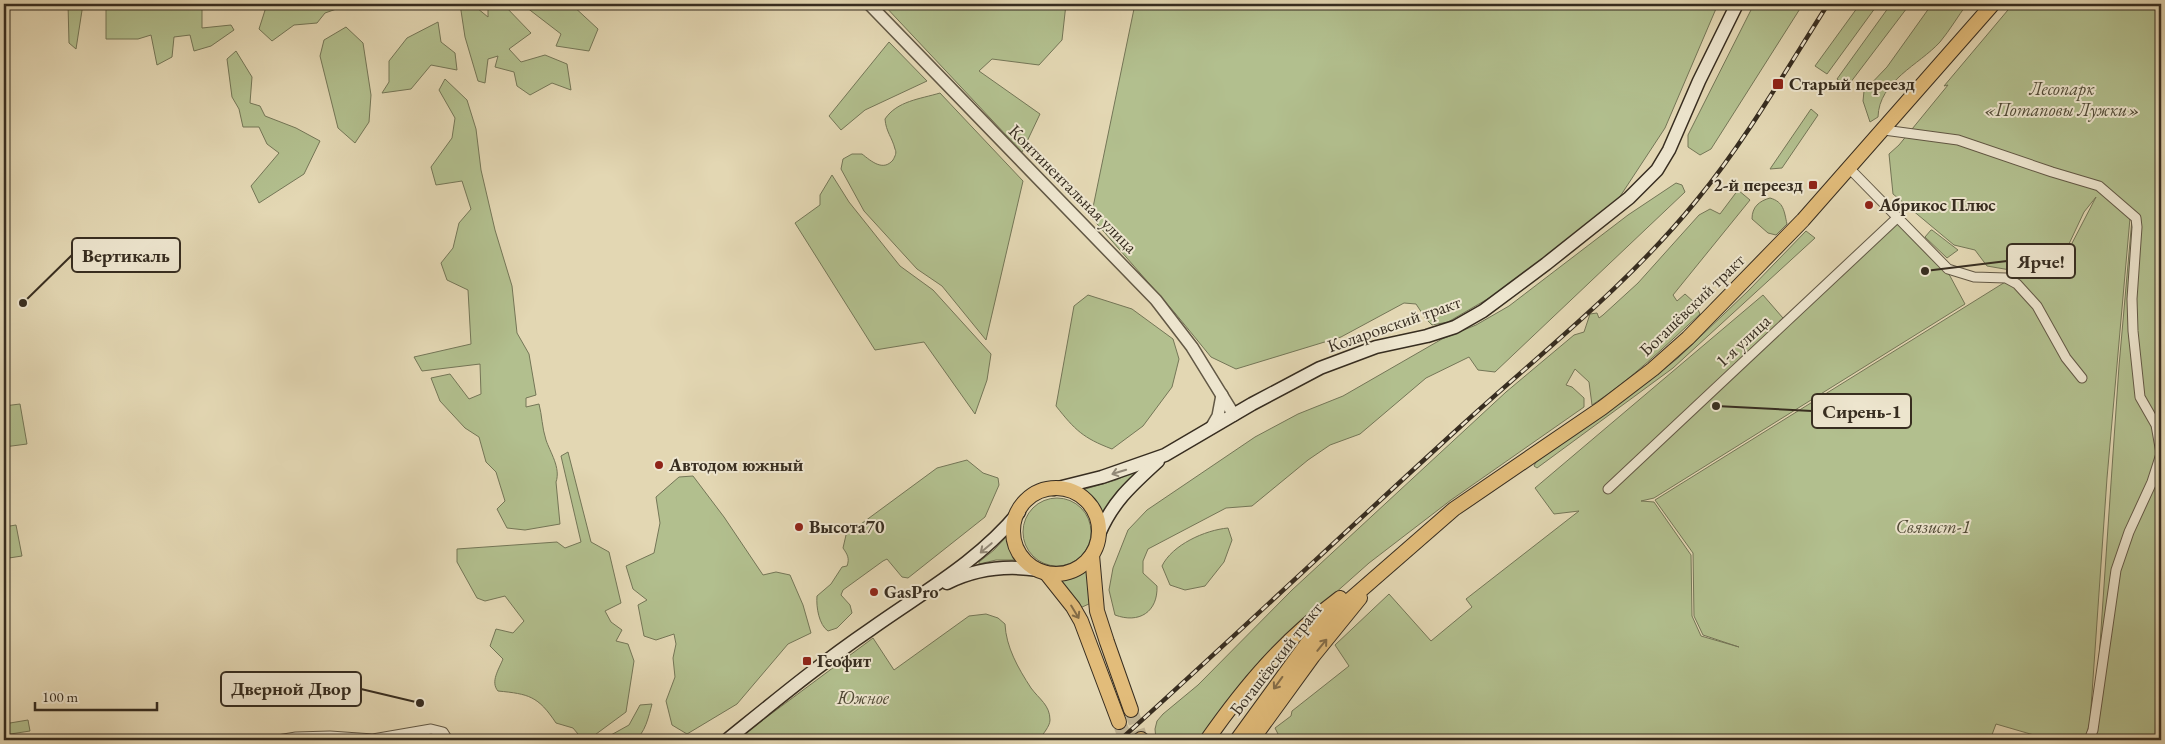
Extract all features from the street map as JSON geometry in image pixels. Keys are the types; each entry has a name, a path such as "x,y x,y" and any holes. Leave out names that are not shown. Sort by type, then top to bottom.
{"main road":[{"name":"Коларовский тракт","path":"1164,455 1252,404 1320,368 1376,347 1443,331 1470,318 1546,264 1629,198 1648,180 1662,162 1737,4"},
{"name":"Богашёвский тракт","path":"1237,740 1323,625 1370,583 1454,509 1602,408 1665,359 1768,258 1850,169 1993,4"},
{"path":"925,594 989,545 1033,495 1111,474 1164,455"},
{"path":"1131,710 1106,642 1097,611 1092,555 1107,516 1118,499 1164,455"},
{"path":"1054,489 1068,490 1086,501 1095,512 1099,534"},
{"path":"1018,512 1014,527 1015,542 1026,562 1043,572 1068,601 1081,621 1119,722"},
{"path":"727,740 871,628 925,594 956,578 992,568 1019,567 1062,574 1076,570 1092,555"},
{"name":"Богашёвский тракт","path":"1252,740 1313,656 1350,612 1370,583"},
{"path":"1207,740 1247,686 1282,646 1341,597 1370,583"}],"street":[{"name":"Континентальная улица","path":"868,4 1156,300 1192,347 1234,415"},
{"path":"1884,130 1958,140 2099,186 2136,218 2132,299 2133,331 2140,397 2156,425 2161,454 2152,482 2129,532 2116,570 2094,730 2088,740"},
{"path":"1850,169 1948,269 1974,278 2006,278 2018,284 2037,306 2066,358 2082,378"},
{"name":"1-я улица","path":"1608,489 1898,217"},
{"path":"1211,428 1218,416 1222,395 1231,401 1252,404"},
{"path":"278,740 296,737 330,736 373,738 432,730 443,732 448,740"}],"green space":[{"path":"68,4 83,4 76,49 69,43"},
{"path":"106,4 211,4 211,8 202,9 202,28 231,25 234,30 211,46 194,51 190,35 174,37 172,57 157,65 151,35 138,39 106,39"},
{"path":"267,4 296,4 296,6 340,4 342,7 325,13 317,23 294,25 272,41 259,29"},
{"path":"460,4 472,4 488,17 488,4 503,4 531,33 509,49 521,62 545,55 567,64 571,90 552,83 530,95 517,86 514,72 495,67 498,56 488,59 485,83 478,81 465,37"},
{"path":"522,4 571,4 598,29 589,51 556,46 561,34"},
{"path":"883,4 1066,4 1062,40 1039,65 992,59 979,71 1040,114 1022,152"},
{"path":"1135,4 1718,4 1665,128 1619,198 1594,221 1496,294 1448,322 1432,325 1416,304 1404,303 1341,337 1236,369 1211,357 1091,217"},
{"path":"1754,4 1803,4 1711,149 1700,155 1688,147 1688,135"},
{"path":"1860,4 1878,4 1827,74 1815,66"},
{"path":"1891,4 1910,4 1847,87 1837,79"},
{"path":"1932,4 1967,4 1940,42 1902,75 1885,93 1880,104 1878,117 1870,122 1863,101 1864,91 1887,67"},
{"path":"2013,4 2161,4 2161,740 2087,740 2095,718 2119,366 2132,219 2130,218 2107,478 2090,722 2085,740 2051,740 1996,724 1990,740 1281,740 1275,728 1291,716 1292,711 1349,666 1335,645 1389,594 1431,641 1472,607 1466,599 1579,511 1554,514 1535,488 1763,295 1789,325 1899,221 1950,276 1965,304 1654,498 1641,501 1654,502 1691,555 1692,616 1701,636 1739,647 1703,635 1694,616 1693,553 1655,500 2018,274 2069,249 2096,197 2084,212 2068,246 2016,271 1987,266 1975,250 1954,245 1893,194 1889,154 1899,145 1948,85 1944,86"},
{"path":"438,22 441,42 455,53 457,70 431,65 411,89 382,93 389,82 389,61 407,38"},
{"path":"346,27 363,43 371,95 369,122 355,143 338,128 320,56 324,40"},
{"path":"889,42 927,81 865,110 841,130 829,116"},
{"path":"236,51 252,77 250,103 260,106 265,116 296,128 320,141 304,174 259,203 251,186 279,153 267,144 259,127 243,127 239,109 232,97 227,59"},
{"path":"445,79 467,100 476,129 481,170 495,230 512,286 517,333 529,354 536,395 526,398 526,407 539,404 545,435 557,471 556,482 560,524 525,530 507,528 497,509 505,501 496,472 486,462 479,437 465,428 440,401 431,378 450,374 469,399 481,394 480,364 422,371 414,357 471,344 468,290 447,280 441,263 453,248 459,223 471,209 462,181 436,185 431,167 452,138 455,118 439,90"},
{"path":"940,93 1023,181 986,340 942,286 917,269 864,211 841,169 843,159 852,154 862,154 881,165 885,165 893,160 896,152 885,119 902,104"},
{"path":"1811,109 1818,115 1782,168 1770,169"},
{"path":"832,175 849,202 900,266 933,290 991,354 987,380 975,414 924,342 875,350 795,223 820,205 820,195"},
{"path":"1676,183 1682,185 1685,192 1495,372 1478,370 1469,357 1426,378 1360,434 1330,445 1308,460 1252,506 1226,508 1148,549 1143,561 1143,573 1157,586 1154,603 1145,614 1139,617 1132,618 1115,615 1109,590 1113,568 1128,530 1147,510 1255,437 1298,414 1343,396 1442,339 1476,325 1509,306 1628,215"},
{"path":"1738,190 1750,200 1673,295 1677,301 1685,294 1695,303 1700,314 1635,373 1592,405 1589,382 1575,369 1566,385 1572,387 1584,398 1584,407 1451,500 1369,563 1262,658 1200,740 1156,740 1155,729 1157,721 1163,714 1198,685 1292,590 1506,392 1574,335 1584,332 1590,314 1597,313 1599,318 1638,283 1699,215 1710,209 1720,214"},
{"path":"1770,198 1781,205 1787,224 1776,235 1768,233 1752,219 1753,211 1757,205"},
{"path":"1931,230 1958,250 1947,258 1925,237"},
{"path":"1806,231 1815,238 1673,368 1537,468 1534,466 1536,462 1678,358 1748,291"},
{"path":"1088,295 1132,309 1173,339 1179,359 1172,387 1143,426 1112,449 1080,432 1056,406 1074,306"},
{"path":"20,404 27,444 4,447 4,406"},
{"path":"568,452 591,542 609,552 621,603 605,611 611,622 622,630 616,641 628,644 634,661 626,712 588,740 583,740 573,728 556,723 544,707 532,698 518,693 498,691 495,680 503,659 490,646 496,629 513,633 524,621 505,596 485,601 477,598 457,562 457,549 557,542 565,548 581,542 561,456"},
{"path":"967,460 983,473 998,478 999,485 985,517 908,578 902,577 887,559 843,590 841,595 850,605 852,613 837,628 828,631 822,625 817,605 817,596 831,584 842,567 847,566 848,558 843,548 846,535 937,468"},
{"path":"1152,463 1103,517 1095,502 1082,490 1116,480"},
{"path":"693,476 724,517 763,575 776,572 790,575 803,605 811,633 788,644 737,704 687,734 672,725 666,701 675,677 673,658 676,644 674,634 656,640 644,636 638,605 647,600 633,589 626,566 654,553 660,523 656,497 679,477"},
{"path":"1057,498 1070,501 1081,508 1088,519 1091,532 1088,545 1081,556 1070,563 1057,566 1044,563 1033,556 1026,545 1023,532 1026,519 1033,508 1044,501"},
{"path":"16,525 22,556 9,558 4,527"},
{"path":"1228,528 1232,540 1224,562 1205,586 1185,590 1170,585 1162,566 1173,551 1200,535"},
{"path":"1008,535 1010,546 1017,560 996,560 979,564 979,562"},
{"path":"1088,569 1091,603 1080,608 1061,581 1074,578"},
{"name":"Южное","path":"986,614 998,618 1005,624 1010,649 1017,665 1031,688 1044,702 1048,710 1050,722 1039,740 736,740 873,638 894,670 969,616"},
{"path":"652,704 641,734 634,740 602,740 629,725 640,705"},
{"path":"28,720 30,731 4,735 4,724"}],"tunnel":[{"path":"1131,710 1141,739"},
{"path":"1119,722 1126,740"}],"railway":[{"path":"1120,740 1461,426 1583,318 1670,232 1732,154 1828,4"}],"place":[{"name":"Старый переезд","path":"1778,84"},
{"name":"2-й переезд","path":"1813,185"},
{"name":"Абрикос Плюс","path":"1869,205"},
{"name":"Ярче!","path":"1925,271"},
{"name":"Вертикаль","path":"23,303"},
{"name":"Сирень-1","path":"1716,406"},
{"name":"Автодом южный","path":"659,465"},
{"name":"Высота70","path":"799,527"},
{"name":"GasPro","path":"874,592"},
{"name":"Геофит","path":"807,661"},
{"name":"Дверной Двор","path":"420,703"}],"park label":[{"name":"Лесопарк «Потаповы Лужки»","path":"2062,99"},
{"name":"Связист-1","path":"1933,527"}]}
